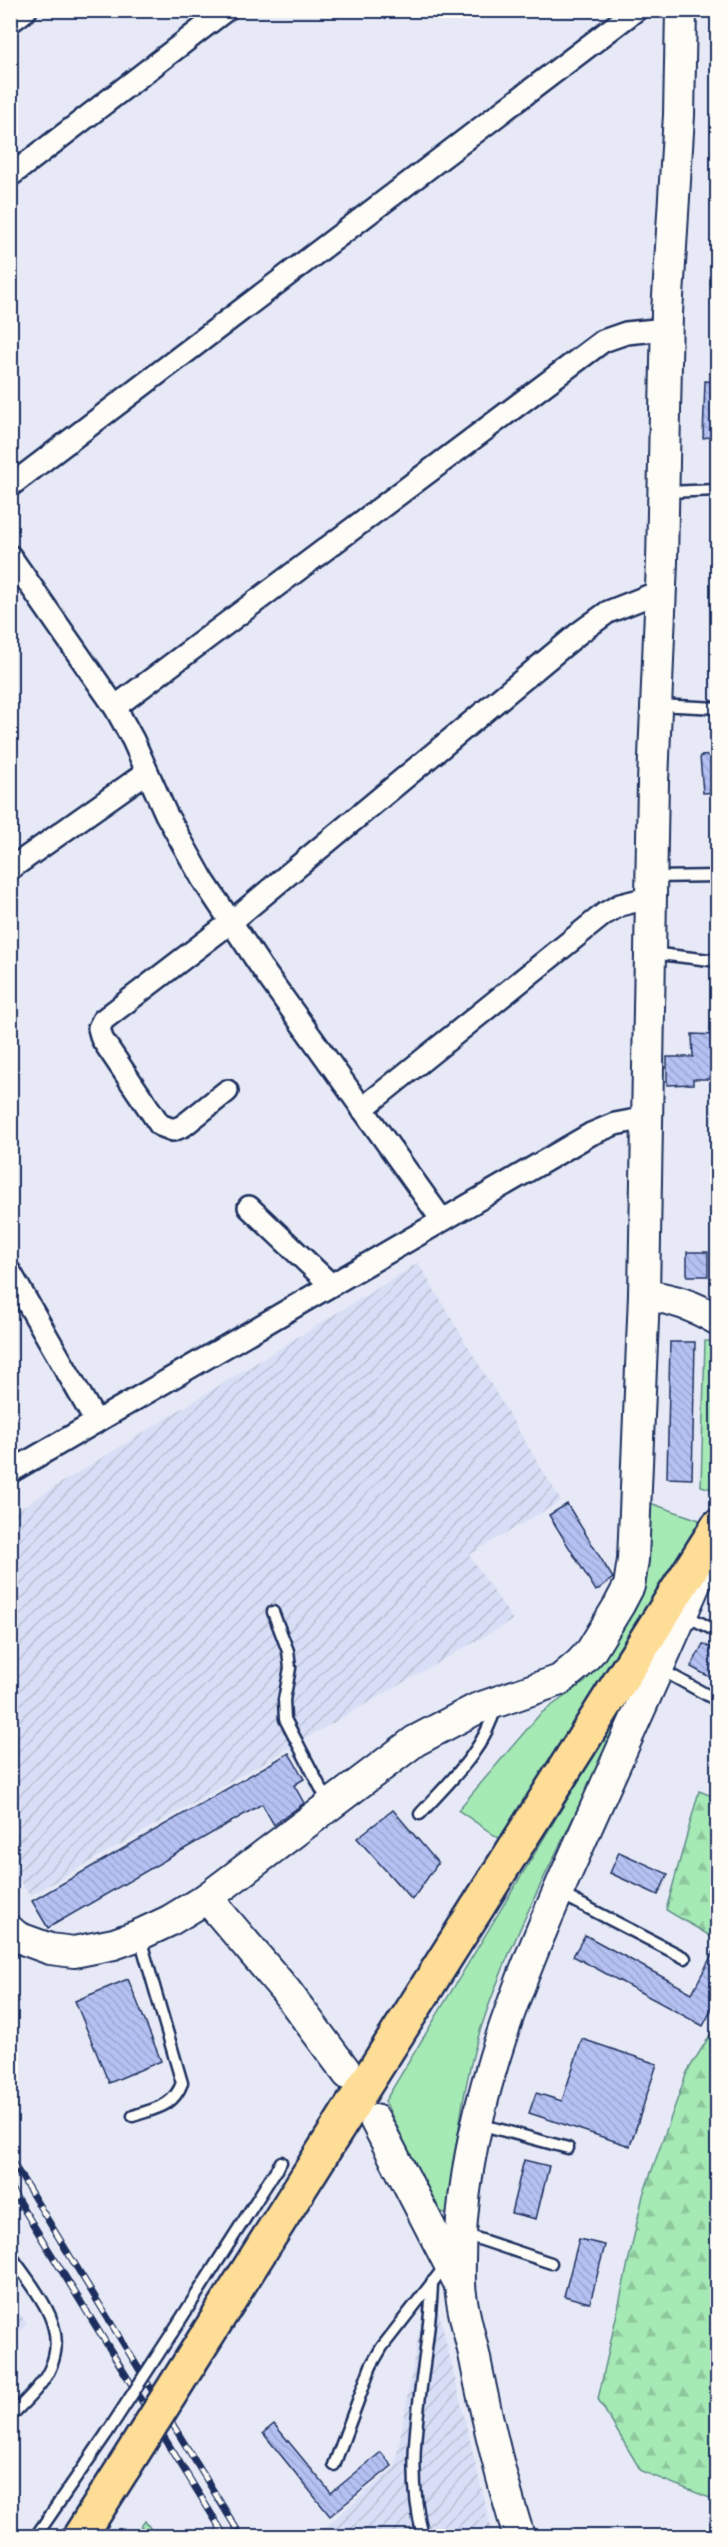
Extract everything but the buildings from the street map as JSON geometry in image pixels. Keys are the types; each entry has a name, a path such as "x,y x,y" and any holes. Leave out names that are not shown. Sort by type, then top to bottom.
{"main road":[{"path":"10,1932 17,1937 50,1949 74,1952 114,1944 169,1920 207,1898 415,1741 476,1709 560,1680 579,1664 608,1624 629,1586 633,1560 644,1295 666,329 679,116 681,10"},
{"path":"644,1295 673,1299 717,1320"},
{"path":"80,2536 124,2467 186,2340 717,1526"},
{"path":"447,2277 461,2233 465,2180 476,2124 501,2034 523,1972 717,1532"},
{"path":"207,1898 286,1991 348,2074"},
{"path":"375,2120 447,2277 519,2536"}],"street":[{"path":"10,22 26,10"},
{"path":"10,176 226,10"},
{"path":"10,486 636,10"},
{"path":"115,707 603,341 626,333 666,329"},
{"path":"10,556 115,707 166,814 231,922 442,1220"},
{"path":"227,1091 183,1126 173,1130 160,1125 102,1039 99,1028 103,1020 231,922 579,633 608,612 661,591"},
{"path":"10,869 147,772"},
{"path":"362,1109 604,914 653,887"},
{"path":"10,1472 591,1134 615,1124 647,1118"},
{"path":"249,1207 331,1285"},
{"path":"10,1272 96,1422"}],"lane":[{"path":"663,492 717,490"},
{"path":"656,705 717,708"},
{"path":"653,887 717,876"},
{"path":"651,953 717,961"},
{"path":"273,1612 288,1650 290,1668 284,1701 285,1719 330,1807"},
{"path":"683,1613 717,1632"},
{"path":"658,1667 717,1701"},
{"path":"420,1814 464,1767 480,1746 491,1722 496,1703"},
{"path":"558,1892 685,1958"},
{"path":"133,2116 163,2106 177,2096 182,2083 139,1935"},
{"path":"476,2124 568,2148"},
{"path":"36,2536 107,2433 186,2340 281,2162"},
{"path":"461,2233 551,2263"},
{"path":"10,2254 52,2317 58,2343 51,2368 10,2417"},
{"path":"334,2465 371,2366 391,2333 447,2277"},
{"path":"423,2536 418,2517 413,2474 415,2436 431,2323 447,2277"}],"shaded area":[{"path":"418,1263 561,1501 469,1555 513,1620 30,1896 11,1868 11,1837 20,1831 10,1815 11,1514"},
{"path":"11,2302 27,2323 11,2343"},
{"path":"423,2309 439,2312 493,2536 324,2536 321,2531 395,2467"}],"green space":[{"path":"705,1341 717,1341 717,1491 701,1486"},
{"path":"650,1503 702,1521 500,1839 458,1810 540,1714 585,1682 626,1624 640,1597"},
{"path":"628,1699 512,1946 495,1988 473,2053 468,2076 448,2214 436,2210 385,2101"},
{"path":"699,1791 717,1798 717,1940 666,1910"},
{"path":"717,2024 717,2501 641,2471 598,2399 643,2195 687,2072"},
{"path":"145,2521 156,2536 134,2536"}],"railway":[{"path":"10,2158 241,2536"},
{"path":"10,2187 225,2536"}]}
